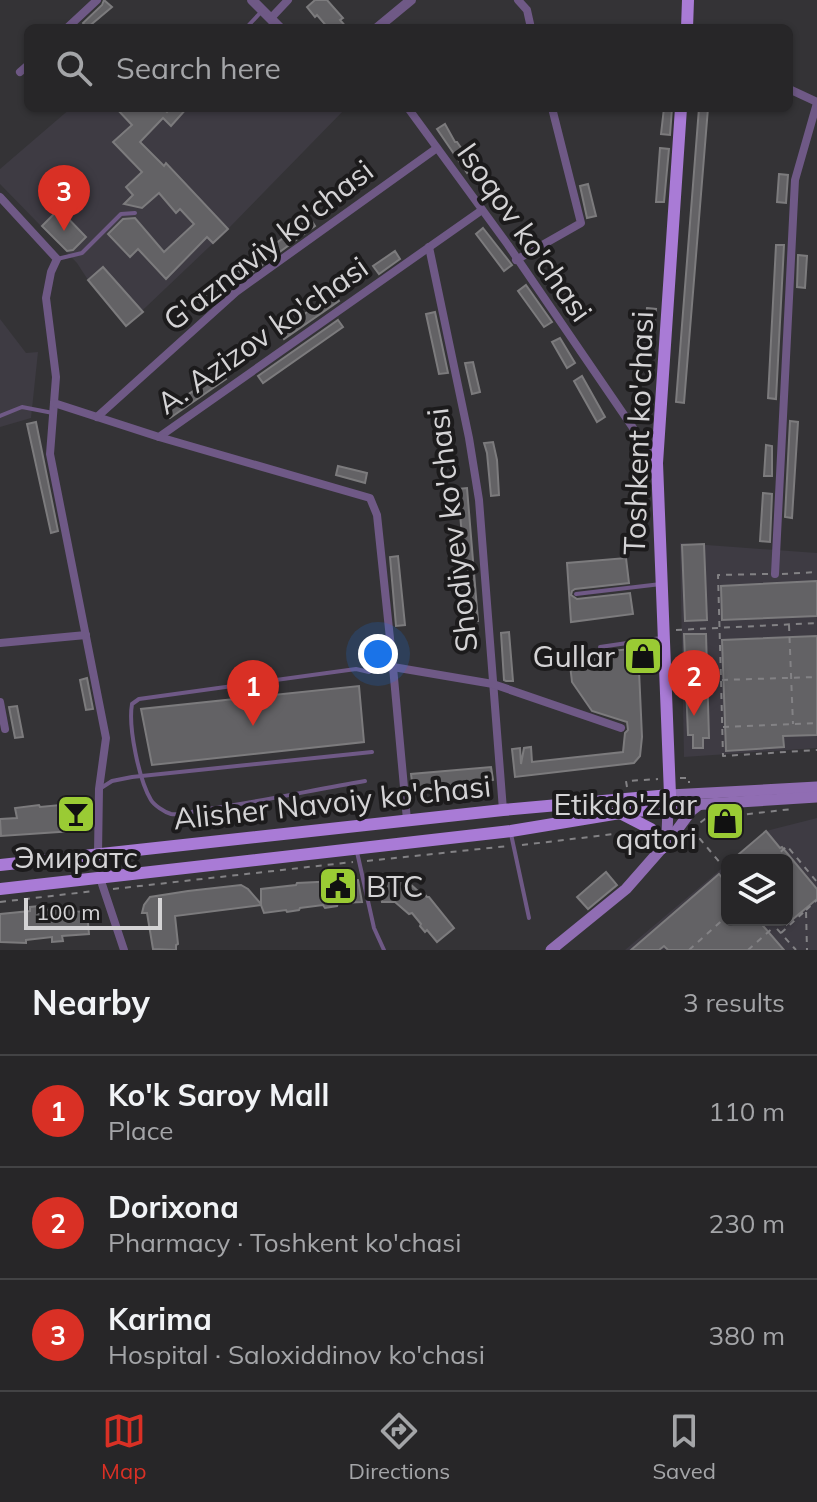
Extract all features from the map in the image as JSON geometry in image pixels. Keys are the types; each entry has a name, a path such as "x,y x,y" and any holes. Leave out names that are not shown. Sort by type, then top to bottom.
{"main road":[{"path":"688,24 692,1"},
{"name":"Toshkent ko'chasi","path":"669,801 657,463 681,112"},
{"path":"669,801 817,787"},
{"path":"669,801 700,804 817,797"},
{"path":"662,848 667,834 669,801"},
{"name":"Alisher Navoiy ko'chasi","path":"0,865 503,810 669,801"},
{"name":"Alisher Navoiy ko'chasi","path":"0,889 101,884 227,863 358,855 620,813 669,801"},
{"path":"551,950 626,889 700,804"},
{"path":"620,813 651,829 662,848"},
{"path":"224,839 227,863"}],"street":[{"path":"71,24 97,0"},
{"path":"252,0 276,24"},
{"path":"267,14 288,0"},
{"path":"382,24 411,0"},
{"path":"518,0 527,10 530,24"},
{"path":"20,72 24,68"},
{"path":"775,574 795,180 817,102 793,91"},
{"name":"Isoqov ko'chasi","path":"411,112 657,463"},
{"path":"516,260 581,223 553,112"},
{"name":"G'aznaviy ko'chasi","path":"97,417 236,292 437,148"},
{"path":"0,197 57,259 46,298 56,377 50,454 106,738 99,789 98,853"},
{"name":"A. Azizov ko'chasi","path":"53,408 97,417 159,437 482,210"},
{"name":"Shodiyev ko'chasi","path":"429,247 479,500 503,810"},
{"path":"159,437 370,498 377,515 407,820"},
{"path":"0,643 86,635"},
{"path":"393,667 493,684 621,728"},
{"path":"0,702 5,729"},
{"path":"101,884 124,950"}],"lane":[{"path":"252,24 267,14"},
{"path":"57,259 82,253 121,214 135,213"},
{"path":"0,416 22,407 53,408"},
{"path":"576,594 661,584"},
{"path":"600,647 663,634"},
{"path":"365,781 245,804 171,814 150,799 137,762 130,715 132,704 139,699 356,669 369,672"},
{"path":"99,789 112,781 132,777 372,752"},
{"path":"511,831 529,918"},
{"path":"358,855 374,928 384,950"}],"path":[{"path":"718,575 723,756 817,750"},
{"path":"663,634 817,623"},
{"path":"789,625 793,724"},
{"path":"721,680 817,677"},
{"path":"722,727 817,723"},
{"path":"721,864 700,839 686,833 705,819 802,808"},
{"path":"0,902 101,884 358,855 514,846 651,829"},
{"path":"778,854 787,846 817,882"},
{"path":"781,933 817,900"},
{"path":"806,910 807,950"},
{"path":"689,950 721,921"},
{"path":"748,950 775,927 796,950"}],"shaded area":[{"path":"66,112 342,112 228,229 126,326 77,263 0,184 0,169"},
{"path":"0,319 26,353 38,352 31,418 0,427"},
{"path":"680,543 817,553 817,748 684,757"},
{"path":"817,818 817,950 625,950 721,869 721,926 793,926 793,854 739,854 766,831"}],"building":[{"path":"104,0 112,7 92,24 84,24 83,23"},
{"path":"315,0 327,0 343,18 340,20 344,24 325,24 307,7"},
{"path":"120,112 183,112 171,126 163,118 140,142 164,166 166,163 228,229 213,243 207,237 166,279 138,249 130,257 108,234 123,219 135,218 164,252 194,224 180,209 176,213 159,193 142,208 124,204 133,195 126,187 142,172 113,142 132,125"},
{"path":"664,112 672,112 670,135 661,134"},
{"path":"699,112 708,112 684,403 676,402"},
{"path":"445,124 475,168 467,173 437,129"},
{"path":"660,148 669,149 664,202 656,202"},
{"path":"779,174 788,175 786,203 777,202"},
{"path":"588,184 596,216 587,218 580,186"},
{"path":"59,209 86,237 73,250 67,251 42,226"},
{"path":"310,218 315,226 209,304 204,297"},
{"path":"483,228 512,265 504,271 476,234"},
{"path":"776,245 784,245 776,399 768,398"},
{"path":"395,251 400,259 379,274 373,266"},
{"path":"798,255 807,256 805,288 797,287"},
{"path":"103,267 143,312 126,326 88,280"},
{"path":"526,285 552,322 544,327 518,291"},
{"path":"334,293 339,301 284,339 279,332"},
{"path":"647,308 656,309 653,338 644,337"},
{"path":"435,312 448,373 439,374 426,314"},
{"path":"338,320 343,327 263,383 258,376"},
{"path":"560,338 575,363 567,368 552,342"},
{"path":"473,362 480,392 472,394 465,363"},
{"path":"221,372 226,379 170,418 164,411"},
{"path":"582,376 605,417 597,422 574,381"},
{"path":"790,421 798,422 792,518 785,517"},
{"path":"36,422 58,531 51,533 27,424"},
{"path":"493,442 499,495 491,496 484,443"},
{"path":"766,445 772,446 772,476 764,476"},
{"path":"338,466 367,473 365,483 336,475"},
{"path":"467,488 478,621 469,621 458,489"},
{"path":"763,493 772,494 770,542 760,541"},
{"path":"704,544 707,620 685,621 682,545"},
{"path":"398,556 405,625 396,626 390,557"},
{"path":"626,558 629,583 575,589 571,595 577,599 630,593 633,614 571,622 567,563"},
{"path":"817,581 817,616 722,620 721,586"},
{"path":"509,632 513,681 504,680 501,633"},
{"path":"684,634 706,634 709,738 703,738 703,748 693,748 693,735 688,735"},
{"path":"817,636 817,735 783,736 784,747 726,751 722,640"},
{"path":"638,648 642,737 640,756 634,763 515,777 512,749 520,748 521,764 524,748 531,747 532,762 623,752 627,722 592,711 572,682 569,656"},
{"path":"87,678 93,709 86,710 80,680"},
{"path":"359,686 364,742 152,765 141,709"},
{"path":"17,706 23,737 15,738 9,707"},
{"path":"491,767 493,780 413,790 411,774"},
{"path":"60,805 60,811 86,810 88,830 1,836 0,819 17,818 15,808"},
{"path":"766,831 788,854 739,854"},
{"path":"793,860 817,889 817,899 793,919"},
{"path":"606,872 617,885 588,909 577,897"},
{"path":"719,874 721,926 763,926 784,950 668,950 664,946 659,950 631,950"},
{"path":"397,878 429,897 454,928 437,942 427,930 425,932 412,913 409,914 395,902 382,902 378,879"},
{"path":"358,880 362,902 264,913 261,905 175,916 176,950 153,949 147,913 142,913 150,897 188,891 241,885 261,904 261,889 297,883"},
{"path":"39,906 39,910 87,911 89,934 62,936 63,941 52,942 52,937 26,940 26,943 0,942 0,914 30,911 30,907"}],"place":[{"name":"Karima","path":"64,231"},
{"name":"Gullar","path":"643,656"},
{"name":"Dorixona","path":"694,716"},
{"name":"Ko'k Saroy Mall","path":"253,726"},
{"name":"Эмиратс","path":"76,814"},
{"name":"Etikdo'zlar qatori","path":"725,821"},
{"name":"BTC","path":"338,886"}]}
